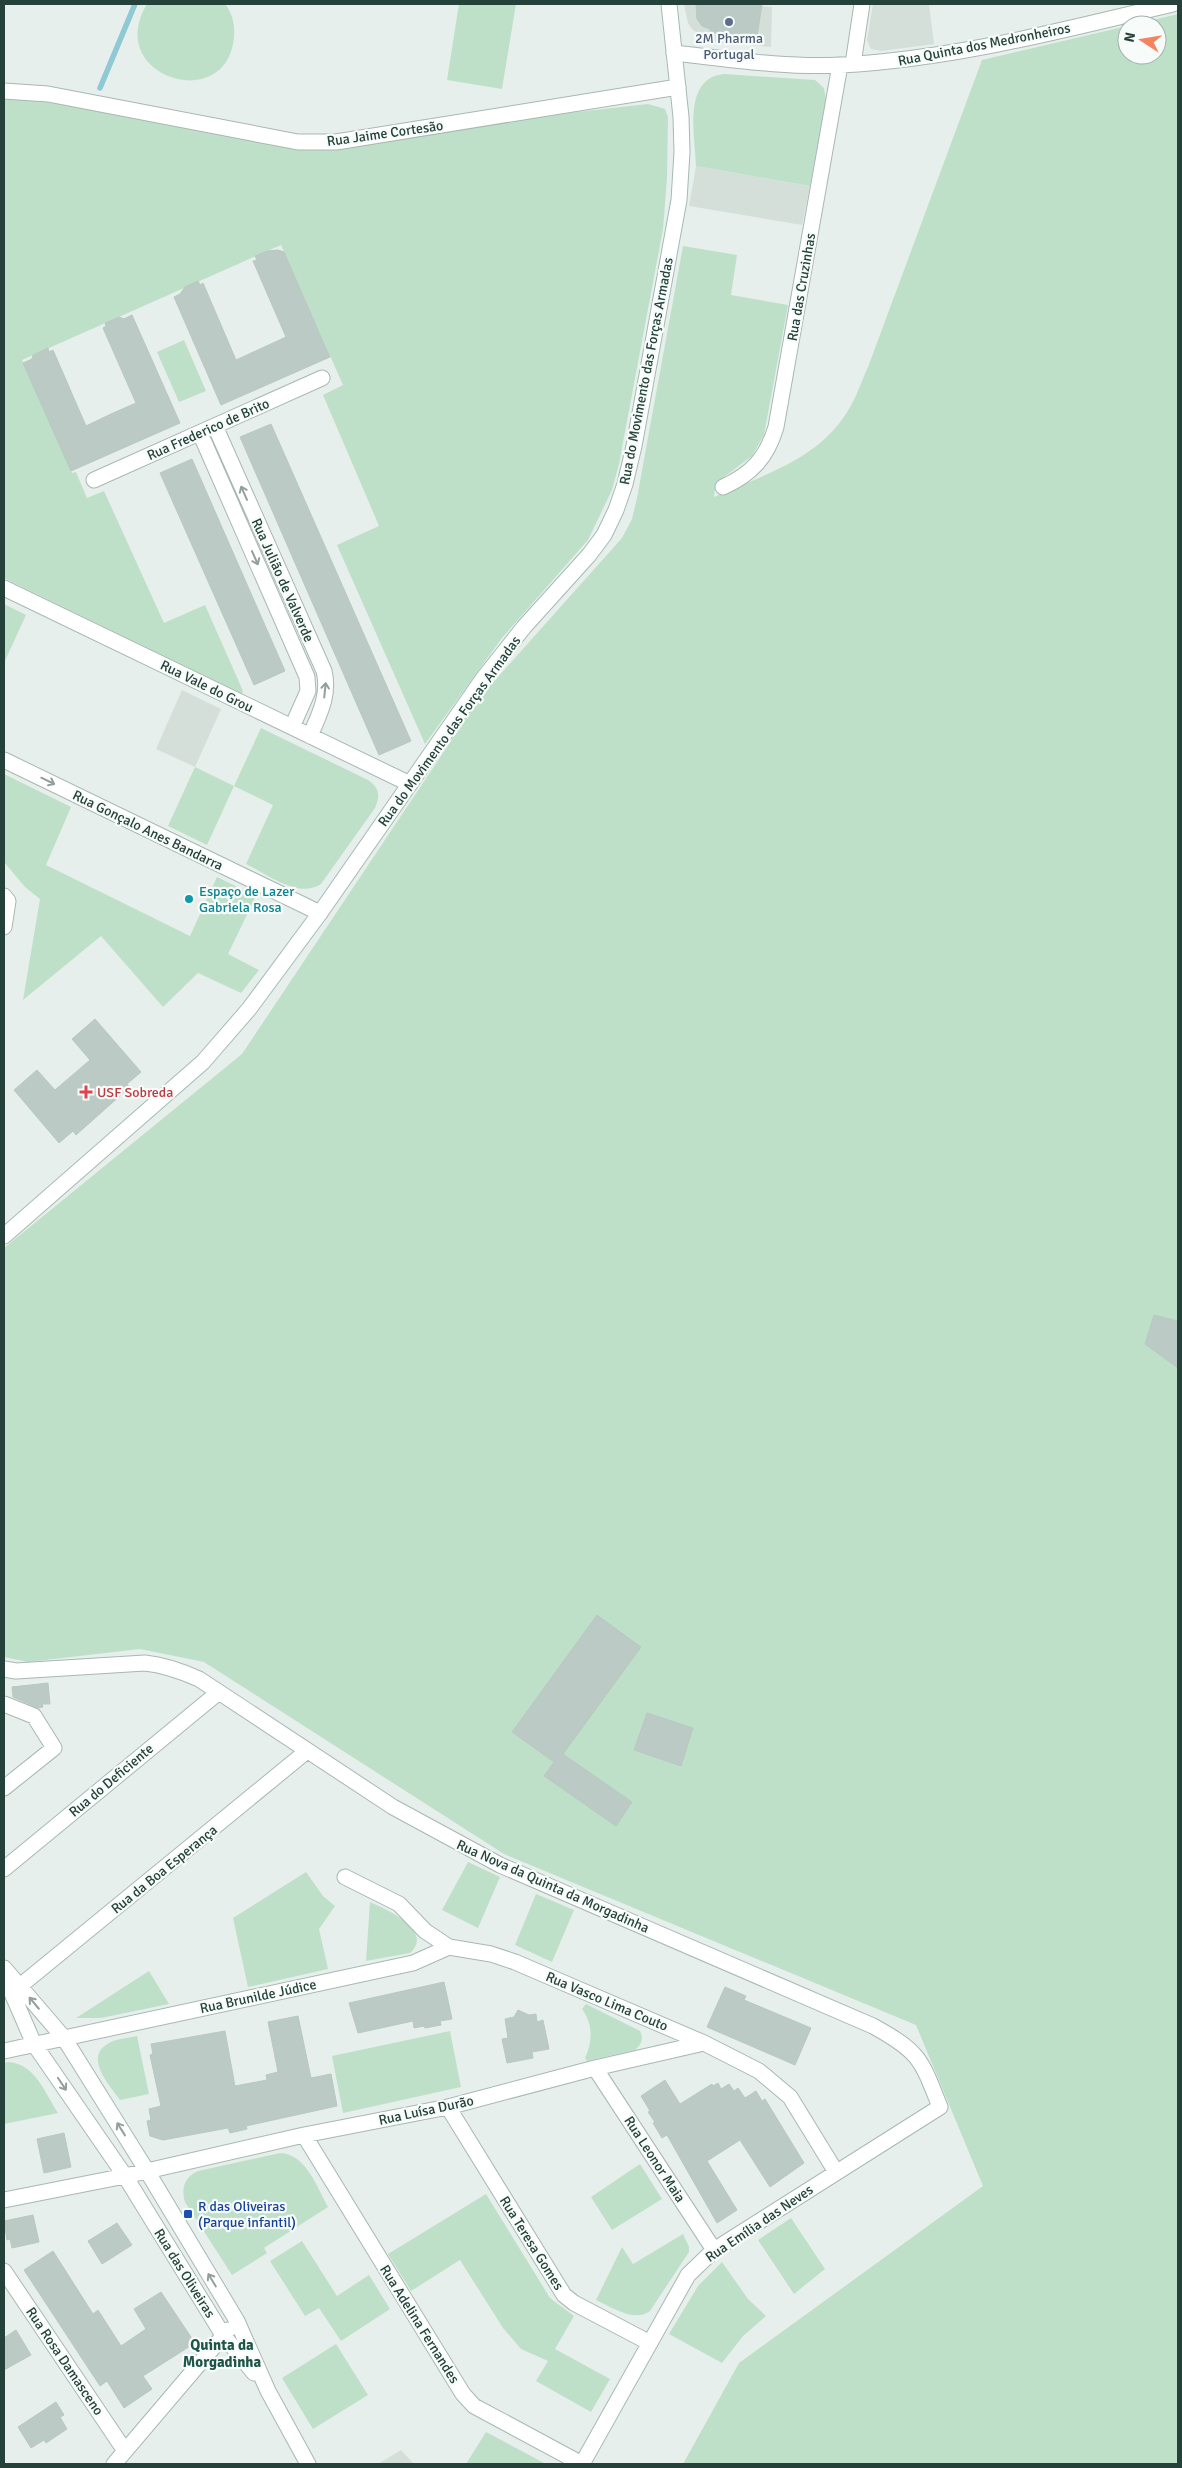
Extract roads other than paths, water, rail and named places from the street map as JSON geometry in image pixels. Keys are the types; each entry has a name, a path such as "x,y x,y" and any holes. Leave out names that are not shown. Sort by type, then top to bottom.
{"street":[{"name":"Rua do Movimento das Forças Armadas","path":"4,1236 203,1062 249,1009 320,913 503,653 589,555 604,535 616,510 625,484 636,437 679,200 682,152 678,87 669,4"},
{"name":"Rua das Cruzinhas","path":"723,487 739,480 754,469 763,458 776,427 847,65 862,4"},
{"name":"Rua Quinta dos Medronheiros","path":"674,53 805,66 907,60 963,51 1173,4"},
{"name":"Rua Jaime Cortesão","path":"4,91 48,94 298,142 336,142 678,87"},
{"name":"Rua Frederico de Brito","path":"94,480 322,378"},
{"name":"Rua Julião de Valverde","path":"215,426 324,671 326,680 325,698 310,736"},
{"name":"Rua Julião de Valverde","path":"200,433 307,677 308,692 292,727"},
{"name":"Rua Vale do Grou","path":"4,588 410,784"},
{"name":"Rua Gonçalo Anes Bandarra","path":"4,760 320,913"},
{"path":"4,896 8,901 4,927"},
{"name":"Rua Nova da Quinta da Morgadinha","path":"4,1673 126,1664 154,1664 179,1670 219,1692 393,1808 500,1865 873,2026 895,2038 920,2058 940,2108"},
{"name":"Rua do Deficiente","path":"4,1869 219,1692"},
{"path":"4,1704 34,1716 54,1748 4,1788"},
{"name":"Rua da Boa Esperança","path":"20,1986 307,1751"},
{"name":"Rua Vasco Lima Couto","path":"345,1877 399,1904 425,1931 449,1947 491,1954 515,1962 704,2043 759,2071 784,2090 796,2106 836,2172"},
{"name":"Rua Brunilde Júdice","path":"64,2038 413,1963 449,1947"},
{"name":"Rua das Oliveiras","path":"4,1968 64,2038 147,2171 236,2321 268,2391 308,2464"},
{"name":"Rua das Oliveiras","path":"4,1975 34,2044 125,2176 223,2335 268,2391"},
{"path":"4,2051 64,2038"},
{"name":"Rua Luísa Durão","path":"147,2171 304,2135 448,2107 595,2068 704,2043"},
{"name":"Rua Leonor Maia","path":"595,2068 714,2250"},
{"name":"Rua Teresa Gomes","path":"448,2107 564,2295 574,2303 650,2343"},
{"name":"Rua Emília das Neves","path":"582,2464 688,2275 714,2250 940,2108"},
{"name":"Rua Adelina Fernandes","path":"304,2135 463,2394 474,2406 582,2464"},
{"path":"4,2200 147,2171"},
{"name":"Rua Rosa Damasceno","path":"4,2272 125,2451"},
{"path":"114,2464 236,2321"}],"waterway":[{"path":"100,88 135,4"}],"place":[{"name":"2M Pharma Portugal","path":"729,22"},
{"name":"Espaço de Lazer Gabriela Rosa","path":"189,899"},
{"name":"USF Sobreda","path":"86,1092"},
{"name":"R das Oliveiras (Parque infantil)","path":"188,2214"}],"district":[{"name":"Quinta da Morgadinha","path":"222,2354"}]}
